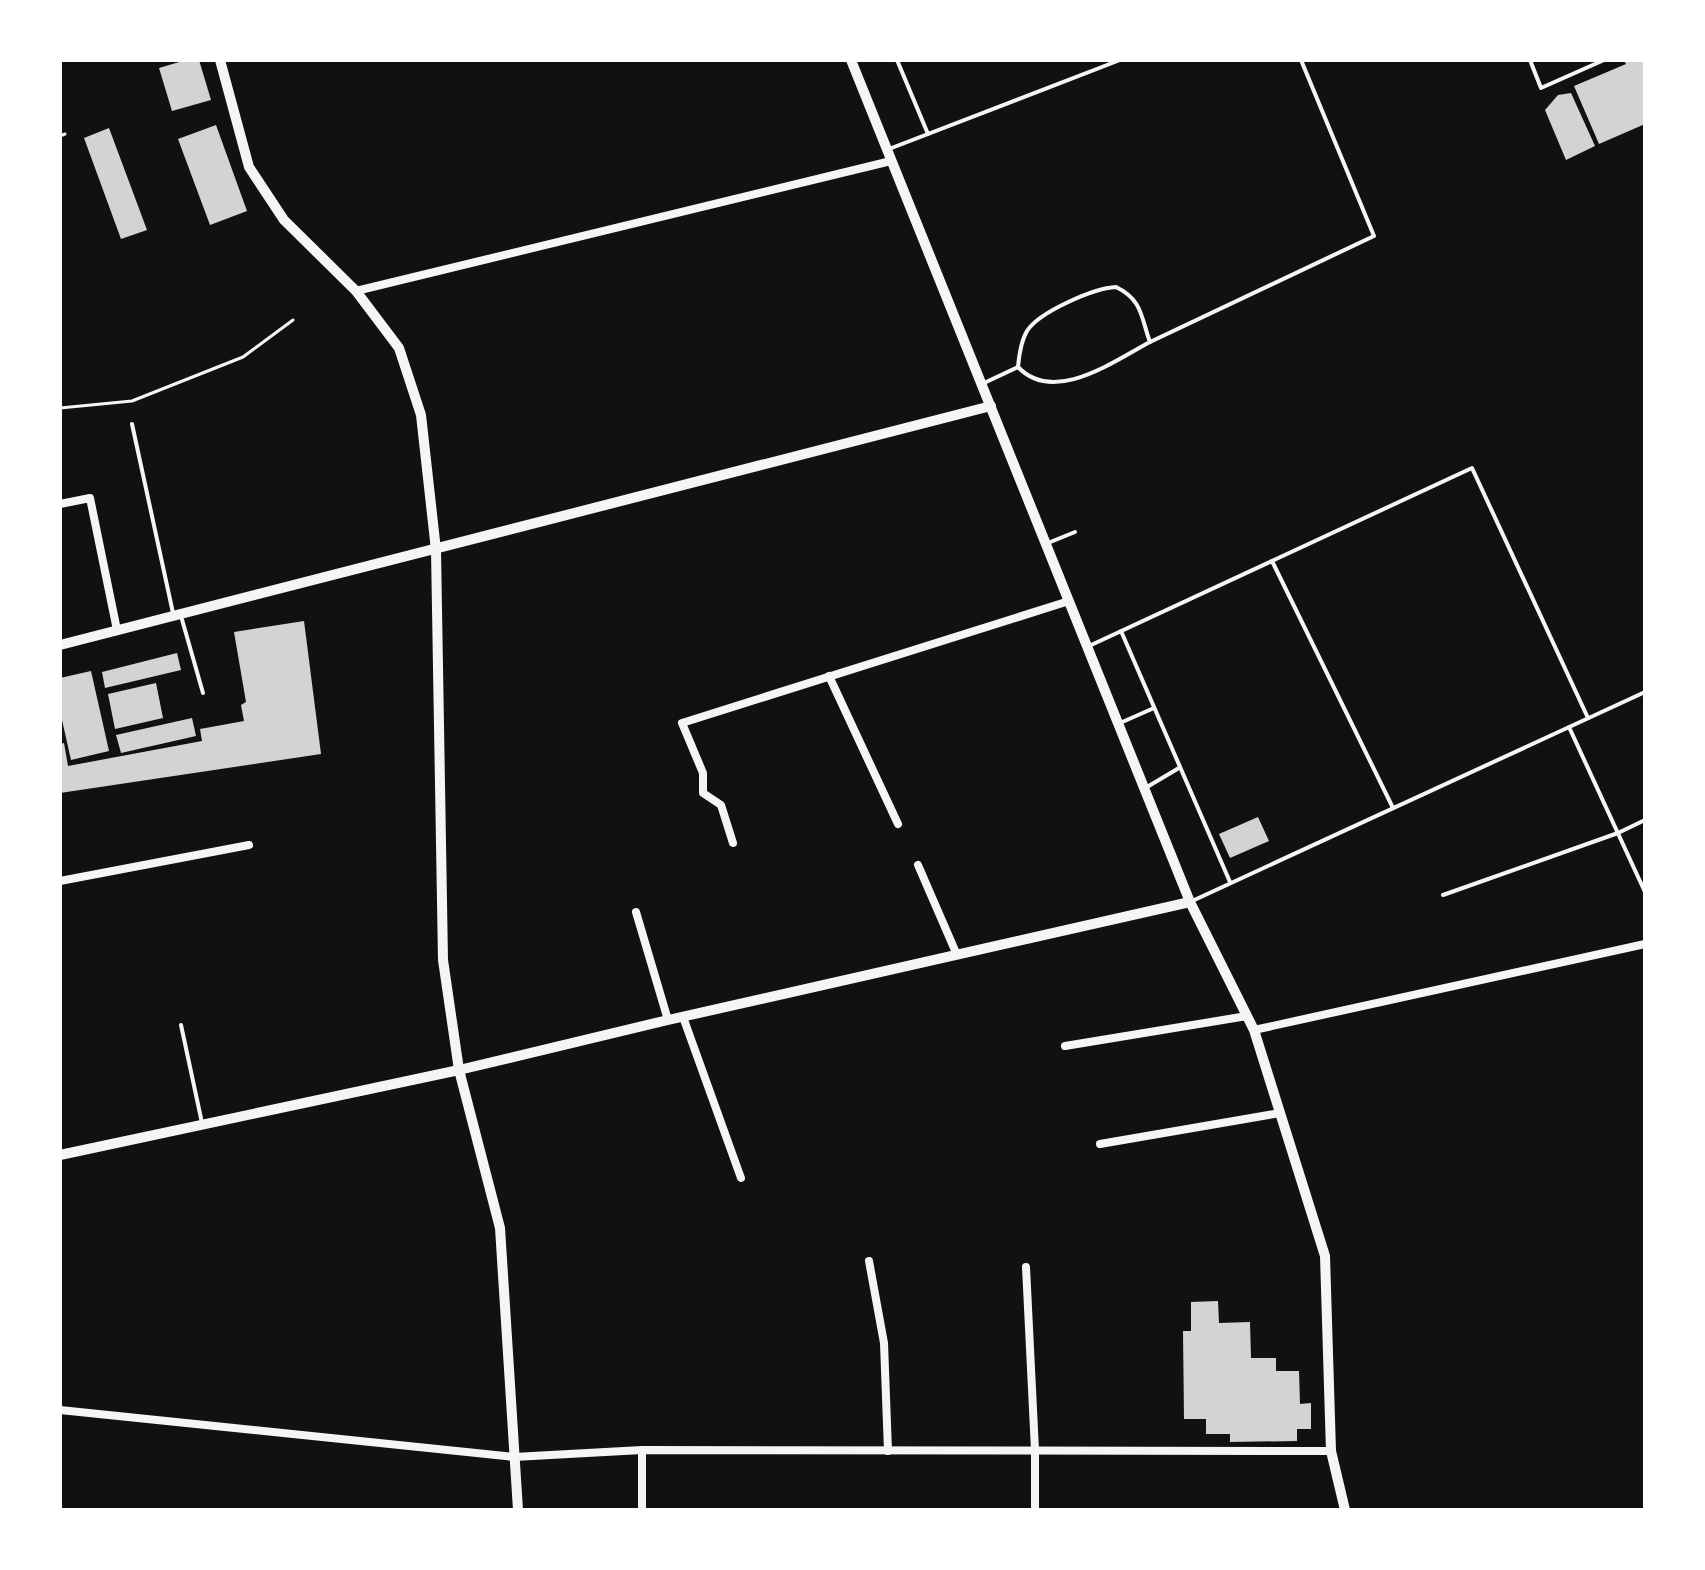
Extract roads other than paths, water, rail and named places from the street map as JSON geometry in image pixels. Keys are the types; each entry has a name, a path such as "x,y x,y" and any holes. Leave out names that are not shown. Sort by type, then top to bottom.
{"street":[{"path":"220,60 249,167 284,220 356,291 399,348 421,415 436,550 443,960 459,1070 500,1228 518,1510"},
{"path":"851,60 1190,902 1254,1030 1325,1256 1331,1451 1345,1510"},
{"path":"356,291 889,155"},
{"path":"60,645 991,406"},
{"path":"60,504 90,498 117,630"},
{"path":"733,843 721,805 703,793 703,773 682,723 1069,601"},
{"path":"829,676 898,824"},
{"path":"60,881 249,845"},
{"path":"918,865 957,955"},
{"path":"60,1155 459,1070 1190,902"},
{"path":"636,912 668,1020"},
{"path":"1254,1030 1645,944"},
{"path":"1065,1046 1247,1016"},
{"path":"683,1017 741,1178"},
{"path":"1100,1144 1280,1113"},
{"path":"869,1261 884,1343 888,1451"},
{"path":"1026,1267 1035,1510"},
{"path":"60,1410 514,1457 642,1450 1331,1451"},
{"path":"642,1450 642,1510"}],"lane":[{"path":"897,60 928,134"},
{"path":"889,155 928,134 1120,60"},
{"path":"1018,367 1025,375 1042,381 1066,382 1374,236 1301,60"},
{"path":"1530,60 1541,88 1604,60"},
{"path":"1018,367 1025,333 1037,318 1102,288 1116,287 1137,303 1150,342"},
{"path":"982,384 1018,367"},
{"path":"132,424 177,615 203,693"},
{"path":"1087,647 1472,468 1588,718"},
{"path":"1046,544 1075,532"},
{"path":"1272,561 1393,808"},
{"path":"1121,631 1231,883"},
{"path":"1190,902 1645,692"},
{"path":"1118,724 1154,708"},
{"path":"1569,727 1645,892"},
{"path":"1144,788 1179,768"},
{"path":"1443,895 1618,833 1645,820"},
{"path":"181,1025 202,1126"}]}
